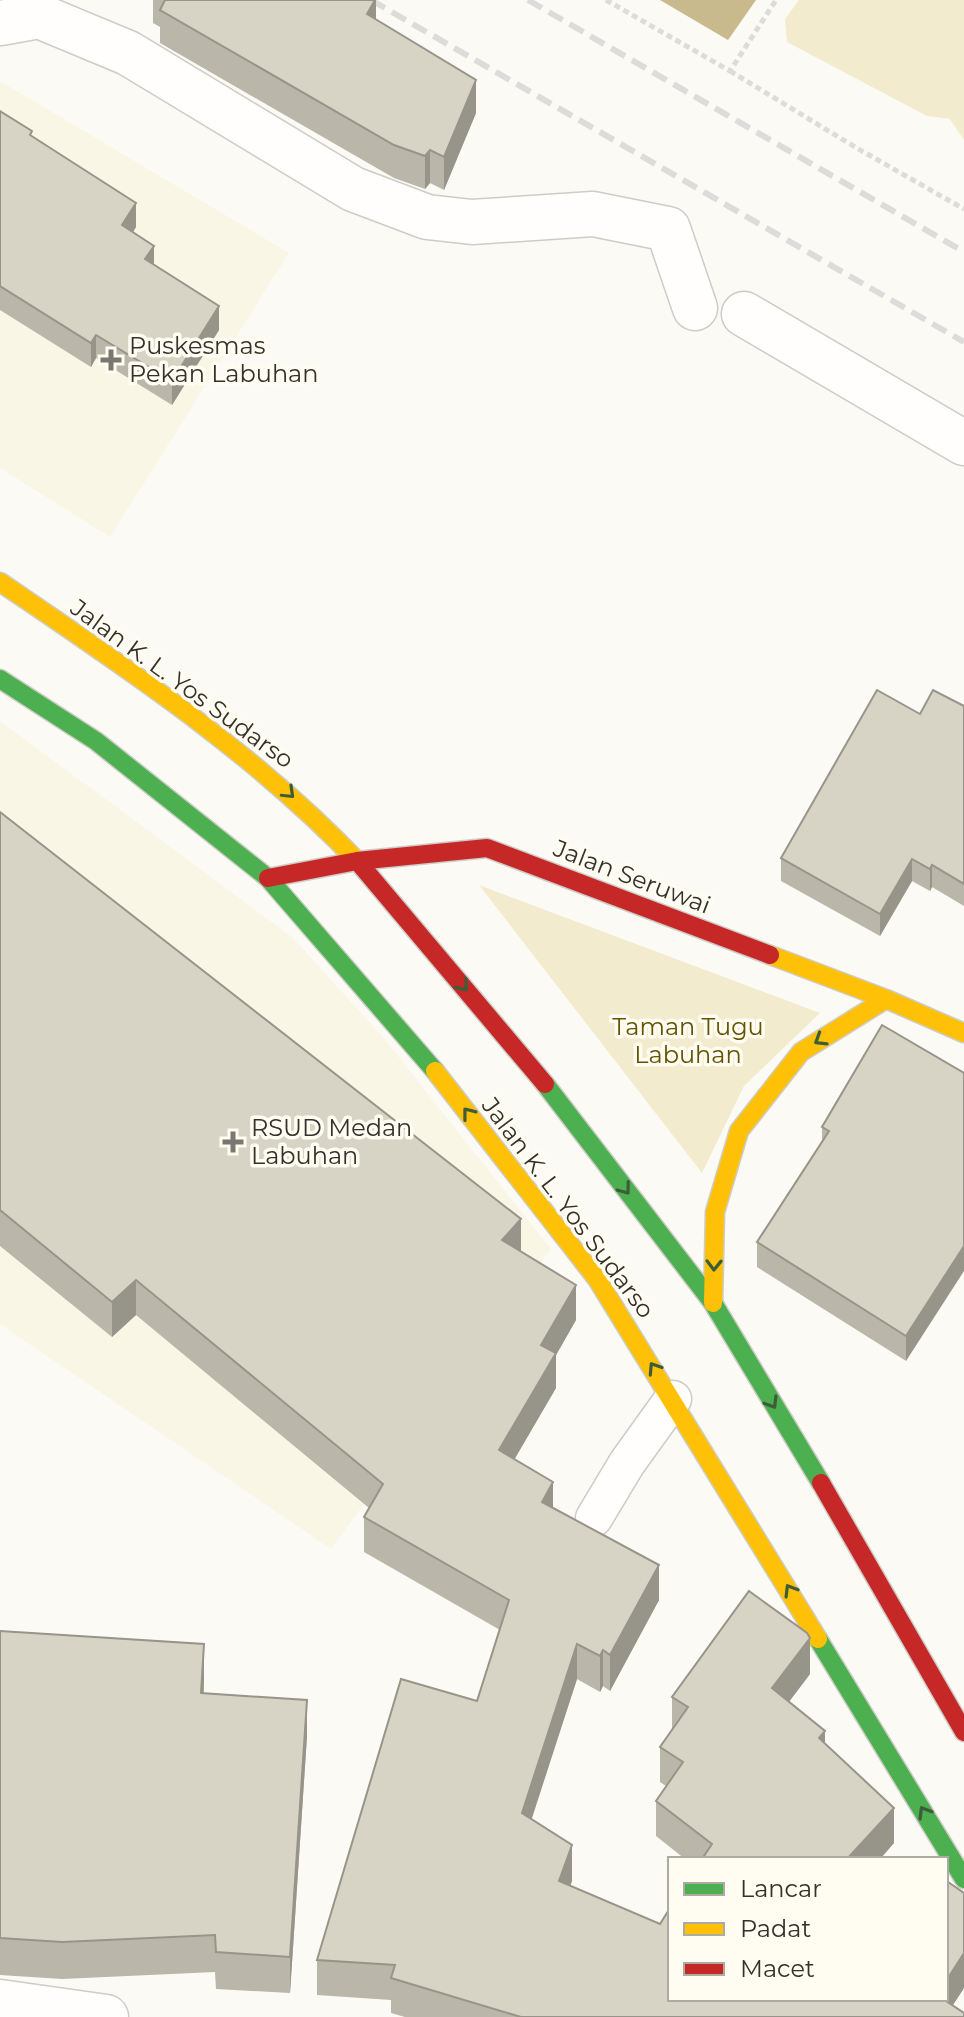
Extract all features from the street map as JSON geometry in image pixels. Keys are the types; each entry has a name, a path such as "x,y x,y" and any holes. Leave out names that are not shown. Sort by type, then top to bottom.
{"main road":[{"name":"Jalan K. L. Yos Sudarso","path":"0,582 122,665 281,786 357,861 538,1075 713,1303 964,1732"},
{"name":"Jalan K. L. Yos Sudarso","path":"0,679 96,741 268,878 423,1056 597,1279 964,1879"},
{"name":"Jalan Seruwai","path":"268,878 357,861 487,848 886,999 964,1033"},
{"path":"713,1303 715,1212 739,1131 801,1052 886,999"}],"street":[{"path":"0,23 39,16 128,53 353,189 427,217 472,222 593,214 668,229 695,308"},
{"path":"744,314 964,443"},
{"path":"0,2002 106,2017"}],"lane":[{"path":"594,1518 627,1463 673,1399"}],"path":[{"path":"606,0 964,209"},
{"path":"730,71 776,0"}],"shaded area":[{"path":"660,0 756,0 728,40"},
{"name":"Puskesmas Pekan Labuhan","path":"0,81 289,253 110,537 0,468"},
{"name":"RSUD Medan Labuhan","path":"0,721 292,937 382,1036 551,1249 331,1549 0,1324"}],"green space":[{"path":"799,0 964,0 964,140 950,119 927,116 787,42 785,19"},
{"name":"Taman Tugu Labuhan","path":"479,885 820,1013 744,1086 702,1173"}],"building":[{"path":"165,0 375,0 367,14 476,80 444,157 430,150 425,156 394,145 160,10"},
{"path":"0,111 32,131 30,135 136,203 122,225 154,246 145,259 219,306 172,381 96,335 91,343 0,286"},
{"path":"877,690 920,714 933,690 964,706 964,884 932,865 930,869 912,859 880,914 781,858"},
{"path":"0,812 521,1219 502,1240 576,1285 541,1345 556,1353 499,1450 553,1482 542,1502 659,1565 610,1655 603,1650 600,1656 577,1644 522,1813 572,1845 559,1881 660,1924 668,1911 668,2001 946,2001 964,2013 964,2017 521,2017 391,1978 395,1965 317,1960 401,1679 477,1701 509,1600 364,1517 383,1484 136,1280 112,1302 0,1210"},
{"path":"882,1025 964,1073 964,1246 906,1336 757,1242 829,1131 822,1127"},
{"path":"749,1591 810,1638 772,1688 825,1731 819,1738 894,1808 849,1857 703,1857 712,1844 656,1801 683,1762 660,1747 688,1707 672,1697"},
{"path":"0,1631 204,1644 201,1693 307,1700 290,1957 216,1952 215,1935 62,1942 0,1938"},
{"path":"948,1882 964,1893 964,1953 948,1978"}],"railway":[{"path":"371,0 964,342"},
{"path":"528,0 964,252"}],"traffic: fast":[{"path":"0,679 96,741 268,878 435,1071"},
{"path":"545,1084 713,1303 821,1483"},
{"path":"818,1639 964,1879"}],"traffic: slow":[{"path":"0,582 141,679 232,748 276,784 359,863"},
{"path":"770,955 886,999 964,1033"},
{"path":"713,1303 715,1212 739,1131 801,1052 886,999"},
{"path":"435,1071 597,1279 818,1639"}],"traffic: jam":[{"path":"268,878 357,861 487,848 770,955"},
{"path":"359,863 545,1084"},
{"path":"821,1483 964,1732"}],"place":[{"name":"Puskesmas Pekan Labuhan","path":"111,360"},
{"name":"RSUD Medan Labuhan","path":"233,1142"}]}
